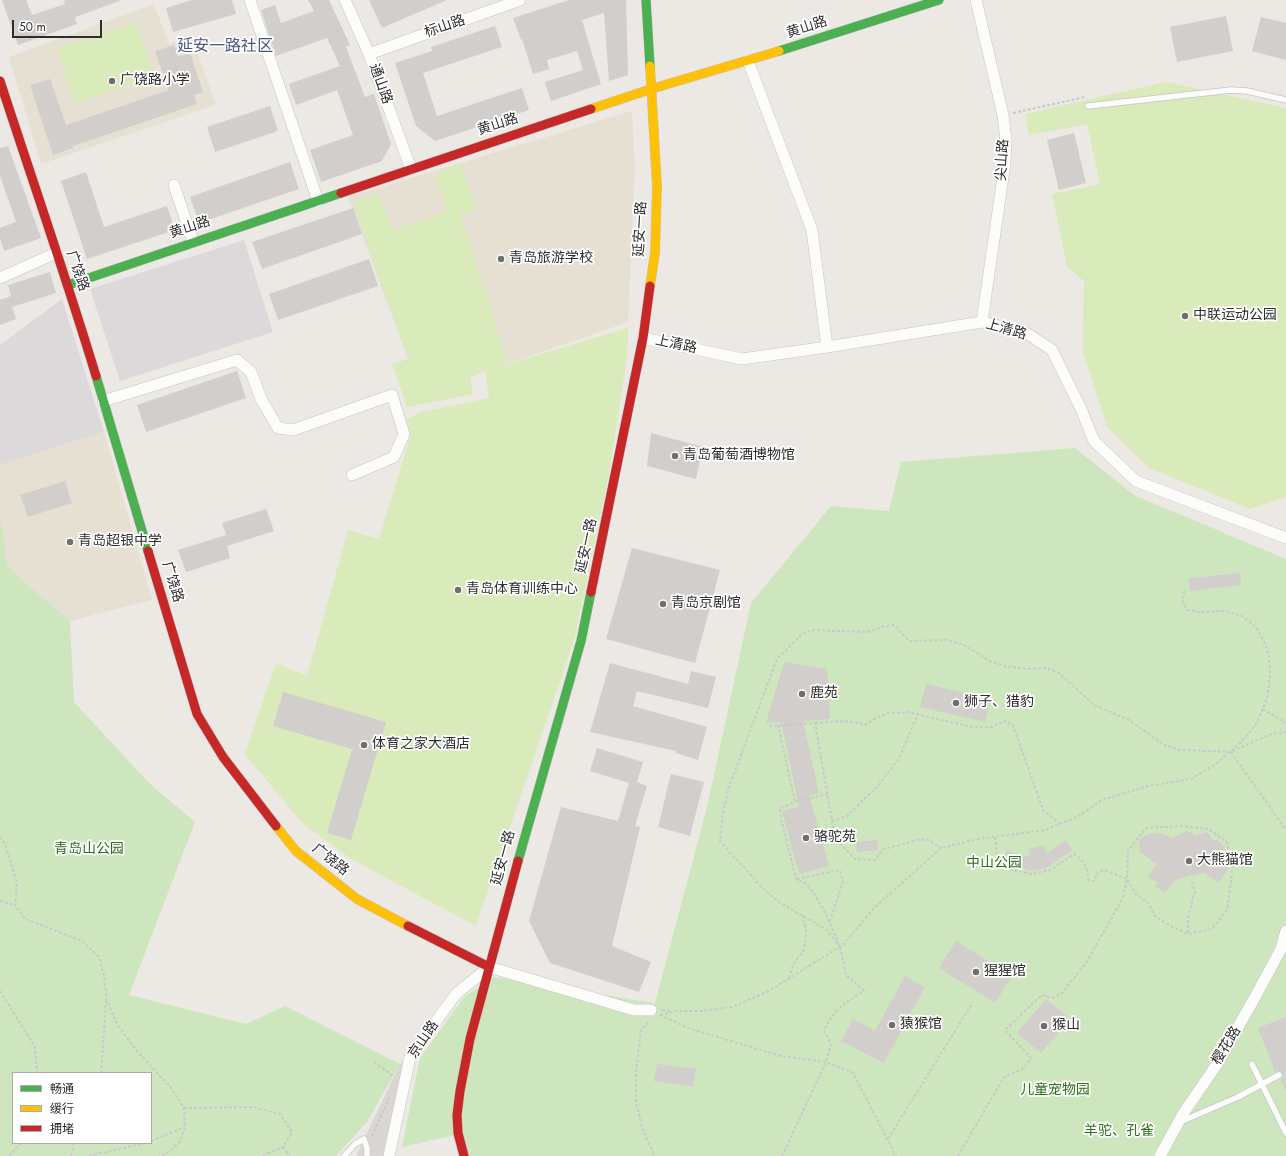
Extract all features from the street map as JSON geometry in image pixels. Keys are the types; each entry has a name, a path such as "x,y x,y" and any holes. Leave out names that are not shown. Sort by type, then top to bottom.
{"street":[{"path":"250,0 318,201"},
{"name":"通山路","path":"345,0 369,54 411,169"},
{"name":"标山路","path":"369,54 520,0"},
{"name":"延安一路","path":"464,1156 458,1133 458,1115 460,1091 470,1039 530,816 580,641 604,534 643,338 655,253 657,220 657,187 646,0"},
{"name":"黄山路","path":"68,285 651,89 748,62 939,0"},
{"name":"尖山路","path":"976,0 1003,115 1006,141 1005,163 982,322"},
{"path":"748,62 812,230 827,347"},
{"name":"广饶路","path":"0,81 56,253 68,285 197,714 223,757 296,851 357,899 489,967"},
{"path":"174,184 193,242"},
{"path":"0,278 56,253"},
{"name":"上清路","path":"643,338 742,359 982,322 1024,332 1052,350 1081,409 1094,440 1136,481 1286,538"},
{"path":"103,400 237,360 251,372 261,399 278,428 293,430 392,394 404,434 394,457 352,475"},
{"name":"樱花路","path":"1160,1156 1178,1123 1217,1064 1254,999 1281,949 1286,931"},
{"path":"489,967 634,1010 651,1010"},
{"name":"京山路","path":"389,1156 410,1057 456,994 489,967"}],"lane":[{"path":"1088,106 1231,90 1247,91 1286,100"},
{"path":"1252,1064 1286,1133"},
{"path":"1178,1123 1238,1097 1279,1075"},
{"path":"384,1156 394,1136"},
{"path":"344,1156 354,1144 364,1140 366,1156"}],"path":[{"path":"1003,115 1084,97 1088,106"},
{"path":"675,1011 702,1011 732,1007 769,991 844,944 873,909 941,848 978,839 1045,830 1077,817 1102,800 1148,786 1191,779 1216,764 1231,752 1254,726 1263,709 1268,695 1270,673 1269,657 1264,642 1256,627 1242,616 1226,612 1199,612 1187,610 1182,600 1185,589"},
{"path":"840,946 827,930 779,902 761,887 720,841 723,813 729,787 778,659 802,634 811,630 867,632 894,625 909,641 947,640 964,645 990,661 1005,666 1029,669 1046,668 1059,673 1094,705 1129,720 1164,745 1180,750 1231,752 1272,734 1286,732"},
{"path":"1263,709 1286,723"},
{"path":"769,726 843,720 866,724 889,713 897,714 907,712 972,727 992,727 1004,721 1013,725 1044,810 1060,824"},
{"path":"832,821 847,816 878,786 899,758 918,714"},
{"path":"815,723 835,838 855,859 875,860 883,849 920,838 929,840 941,848"},
{"path":"778,725 794,802"},
{"path":"1231,752 1286,830"},
{"path":"796,879 780,818 780,808 794,802 828,794"},
{"path":"958,1156 1004,1077 1023,1069 1031,1058 1005,1030 1042,995 1053,998 1062,993 1086,963 1124,898 1127,879 1128,851 1146,828 1183,826 1208,829 1226,841 1233,863 1230,890 1227,910 1212,929 1188,934 1165,923 1155,916 1148,903 1135,893 1127,879 1104,870 1098,872 1094,881 1089,881 1082,859 1074,854 1050,870 1032,874 1002,868 998,864 996,837"},
{"path":"0,837 5,844 17,883 15,905"},
{"path":"796,879 840,870 843,882 829,922"},
{"path":"782,1156 826,1062 831,1043 824,1032 828,1020 844,1003 864,991 846,975 840,946 816,895 807,884 796,879"},
{"path":"1188,934 1188,917 1195,891 1191,880"},
{"path":"0,901 15,905 25,919 82,941 99,957 104,976 107,1001 117,1024 137,1051 171,1088 184,1108 185,1127 180,1142 166,1153 159,1156"},
{"path":"789,978 793,965 804,950 806,932 803,915"},
{"path":"0,992 35,1047 37,1072"},
{"path":"101,1072 106,995"},
{"path":"888,1138 973,1002"},
{"path":"651,1010 690,1029 781,1056 826,1062 853,1073 896,1156"},
{"path":"640,1030 636,1071 636,1101 642,1128 655,1156"},
{"path":"374,1062 397,1078"},
{"path":"366,1148 389,1097"},
{"path":"184,1108 253,1107 280,1114 292,1132 283,1147 261,1156"},
{"path":"152,1141 185,1127"},
{"path":"9,1156 19,1144"},
{"path":"71,1156 74,1144"},
{"path":"89,1156 141,1144"},
{"path":"283,1147 290,1156"}],"shaded area":[{"name":"广饶路小学","path":"154,4 169,44 192,37 216,105 41,164 9,57"},
{"name":"青岛旅游学校","path":"632,111 635,169 628,322 470,377 473,394 408,359 348,197"},
{"path":"244,240 273,332 120,381 90,289"},
{"path":"62,299 104,432 0,465 0,345"},
{"name":"青岛超银中学","path":"104,432 152,600 70,621 8,567 0,516 0,465"},
{"path":"410,1057 389,1156 356,1156 400,1064"}],"green space":[{"path":"136,22 155,76 75,103 57,49"},
{"name":"中联运动公园","path":"1166,82 1286,108 1286,497 1250,509 1149,468 1107,427 1083,352 1084,281 1067,267 1052,194 1100,184 1087,124 1029,135 1025,114"},
{"name":"青岛体育训练中心","path":"460,163 476,208 460,215 508,362 496,368 628,328 627,357 609,474 574,640 476,926 351,859 302,823 245,754 276,663 307,676 348,530 379,539 411,434 406,420 421,412 489,398 485,371 469,378 473,394 407,407 392,364 408,359 353,203 378,193 393,230 447,211 435,174"},
{"name":"中山公园","path":"1075,448 1134,495 1286,559 1286,1156 461,1156 459,1134 402,1147 420,1058 464,997 494,977 655,1003 707,807 751,603 831,506 889,511 901,462"},
{"name":"青岛山公园","path":"0,516 8,567 70,621 74,702 149,783 195,822 129,995 246,1024 285,1006 400,1064 367,1122 336,1156 0,1156"}],"building":[{"path":"2,0 26,0 32,15 65,4 64,0 120,1 75,17 77,24 18,45"},
{"path":"192,0 232,0 236,14 173,32 166,8"},
{"path":"308,0 329,0 350,45 346,47 365,97 374,94 391,144 382,161 321,182 310,150 353,135 337,90 296,105 289,84 340,66 327,38 276,56 261,10 275,5 281,23 314,11"},
{"path":"369,0 447,0 382,28"},
{"path":"569,0 626,0 628,75 609,81 604,13 582,20 601,84 551,101 545,82 583,70 577,51 547,60 549,69 533,74 522,39 521,40 513,18"},
{"path":"1226,16 1233,51 1177,62 1170,27"},
{"path":"1261,17 1286,23 1286,60 1252,51"},
{"path":"495,26 502,47 423,73 437,116 522,88 529,110 435,141 416,126 395,63 432,51 431,47"},
{"path":"174,45 178,57 190,53 203,92 194,95 197,104 73,146 73,148 53,155 30,85 50,79 66,125 169,90 155,51"},
{"path":"270,106 278,131 215,152 207,127"},
{"path":"1074,133 1086,183 1059,190 1047,140"},
{"path":"8,146 41,238 4,251 0,238 0,228 16,222 0,176 0,148"},
{"path":"290,162 299,189 199,223 190,197"},
{"path":"86,172 104,227 167,206 175,230 87,259 61,181"},
{"path":"353,208 362,234 262,269 252,242"},
{"path":"369,259 378,286 278,320 269,294"},
{"path":"50,272 56,293 12,307 16,319 0,325 0,300 11,296 8,285"},
{"path":"237,371 246,398 146,432 137,405"},
{"name":"青岛葡萄酒博物馆","path":"651,433 703,447 696,479 647,466"},
{"path":"65,481 72,503 28,517 20,495"},
{"path":"266,509 274,531 227,546 230,558 186,572 178,550 226,535 222,523"},
{"name":"青岛京剧馆","path":"632,548 720,570 695,663 606,639"},
{"path":"1240,573 1241,585 1190,591 1189,578"},
{"path":"784,662 827,669 830,719 803,721 819,793 809,795 829,866 799,874 782,811 799,807 781,722 766,723"},
{"path":"610,663 688,684 691,671 716,677 708,708 637,691 633,706 707,727 698,760 676,753 676,751 590,732"},
{"name":"狮子、猎豹","path":"926,684 991,699 985,722 920,707"},
{"path":"283,692 386,722 351,840 327,833 352,749 273,726"},
{"path":"597,748 643,762 637,782 647,786 635,826 640,827 612,946 651,962 639,992 550,963 529,921 561,807 618,821 629,783 590,771"},
{"path":"671,774 704,782 690,836 658,827"},
{"name":"大熊猫馆","path":"1186,831 1196,835 1207,832 1213,840 1217,840 1225,847 1220,853 1229,867 1219,883 1204,873 1176,879 1165,893 1155,886 1158,883 1148,877 1157,864 1140,852 1139,840 1148,834 1158,832 1173,838"},
{"path":"877,840 878,850 857,852 856,842"},
{"path":"1066,840 1073,850 1048,867 1033,871 1003,864 1006,851 1030,857 1028,849 1044,845 1046,854"},
{"name":"猩猩馆","path":"956,941 1012,976 995,1003 939,968"},
{"name":"猿猴馆","path":"905,976 925,987 884,1063 841,1041 853,1019 875,1031"},
{"name":"猴山","path":"1046,999 1070,1019 1041,1053 1017,1033"},
{"path":"1286,1017 1285,1090 1281,1079 1283,1077 1283,1073 1280,1071 1275,1072 1258,1028"},
{"path":"657,1064 696,1069 693,1087 654,1081"}],"traffic: fast":[{"path":"646,0 650,66"},
{"path":"779,51 939,0"},
{"path":"68,285 341,193"},
{"path":"96,376 148,551"},
{"path":"518,861 581,641 591,592"}],"traffic: slow":[{"path":"591,109 651,89 779,51"},
{"path":"650,66 657,187 655,253 650,286"},
{"path":"276,826 296,851 357,899 408,926"}],"traffic: jam":[{"path":"0,81 96,376"},
{"path":"341,193 591,109"},
{"path":"591,592 643,338 650,286"},
{"path":"148,551 197,714 223,757 276,826"},
{"path":"464,1156 458,1133 457,1115 460,1091 470,1039 518,861"},
{"path":"408,926 489,967"}],"place":[{"name":"广饶路小学","path":"112,81"},
{"name":"青岛旅游学校","path":"501,259"},
{"name":"中联运动公园","path":"1185,316"},
{"name":"青岛葡萄酒博物馆","path":"675,456"},
{"name":"青岛超银中学","path":"70,542"},
{"name":"青岛体育训练中心","path":"458,590"},
{"name":"青岛京剧馆","path":"663,604"},
{"name":"鹿苑","path":"802,694"},
{"name":"狮子、猎豹","path":"956,703"},
{"name":"体育之家大酒店","path":"364,745"},
{"name":"骆驼苑","path":"806,838"},
{"name":"大熊猫馆","path":"1189,861"},
{"name":"猩猩馆","path":"976,972"},
{"name":"猿猴馆","path":"892,1025"},
{"name":"猴山","path":"1044,1026"}],"district":[{"name":"延安一路社区","path":"225,47"}],"park label":[{"name":"儿童宠物园","path":"1055,1091"},
{"name":"羊驼、孔雀","path":"1119,1132"}]}
